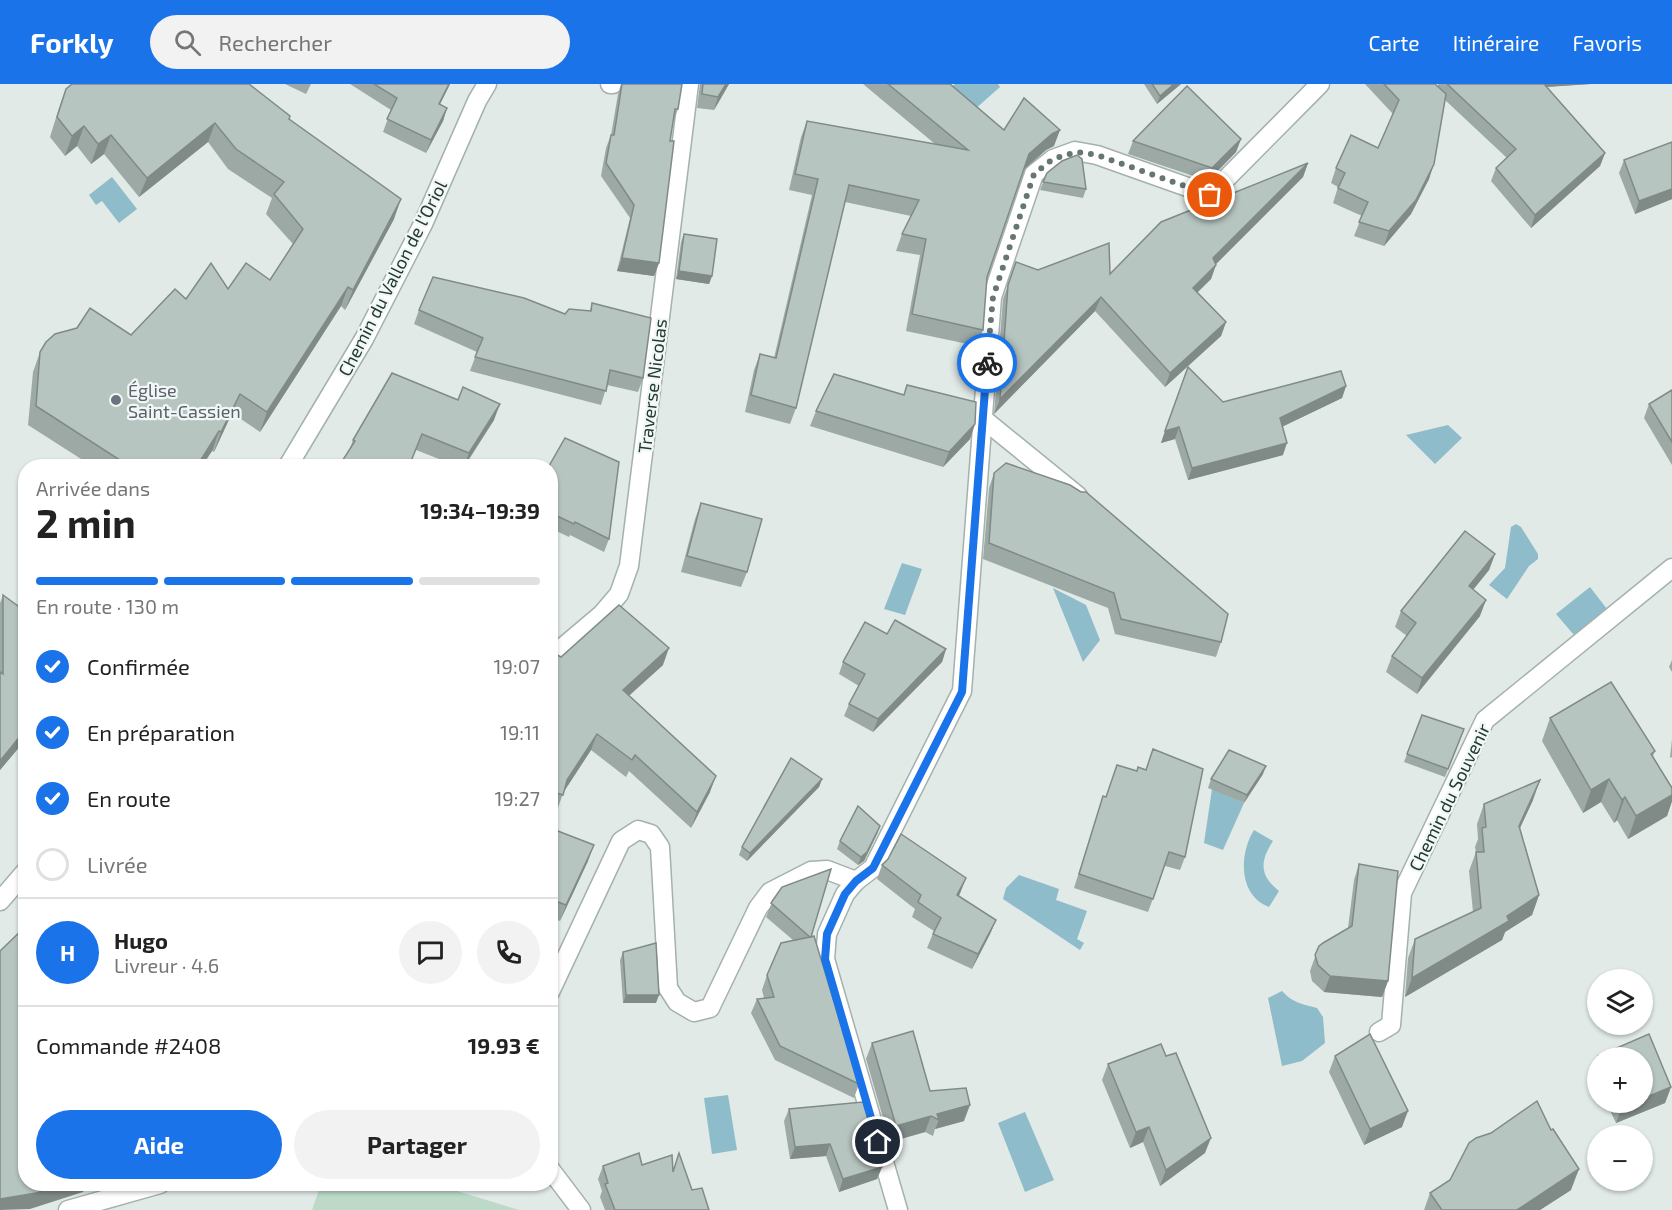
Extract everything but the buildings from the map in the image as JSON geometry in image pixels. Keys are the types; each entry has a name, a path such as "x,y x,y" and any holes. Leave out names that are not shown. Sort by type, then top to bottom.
{"street":[{"name":"Chemin du Vallon de l'Oriol","path":"292,459 364,339 423,224 477,101 487,84"},
{"name":"Traverse Nicolas","path":"558,651 602,614 619,594 629,566 689,84"},
{"path":"898,1210 825,959 827,934 845,894 856,881 873,868 962,692 993,297 1034,174 1053,159 1076,152 1097,155 1210,195 1320,84"},
{"path":"982,418 1078,496"},
{"name":"Chemin du Souvenir","path":"1378,1032 1390,1025 1402,893 1485,720 1672,568"},
{"path":"558,975 621,841 638,830 651,834 660,848 668,988 677,1002 694,1012 710,1008 758,908 770,892 811,872 827,870 856,881"},
{"path":"0,901 18,880"},
{"path":"558,1180 581,1210"},
{"path":"69,1210 136,1191"}],"green space":[{"path":"319,1191 457,1191 519,1210 312,1210"}],"water":[{"path":"955,84 998,84 1000,87 974,110 949,89"},
{"path":"112,177 137,209 119,223 102,201 96,205 89,195"},
{"path":"1448,425 1462,438 1435,464 1406,435"},
{"path":"1516,524 1521,527 1538,554 1538,559 1529,566 1507,599 1489,585 1505,568 1511,527"},
{"path":"902,563 922,569 905,615 884,609"},
{"path":"1590,587 1607,609 1574,635 1556,614"},
{"path":"1053,588 1086,605 1100,640 1083,662"},
{"path":"1212,789 1244,803 1223,850 1204,843"},
{"path":"1254,830 1273,841 1266,855 1264,867 1268,879 1279,891 1269,907 1251,893 1244,873 1246,850"},
{"path":"1019,875 1059,889 1056,900 1087,911 1077,939 1084,943 1080,950 1003,899 1006,888"},
{"path":"1282,991 1294,1001 1317,1008 1323,1017 1325,1043 1302,1061 1282,1066 1268,998"},
{"path":"728,1095 737,1150 712,1154 704,1098"},
{"path":"1025,1112 1054,1180 1025,1192 998,1123"}],"way so far":[{"path":"987,363 993,297 1034,174 1053,159 1076,152 1097,155 1210,195"}],"place":[{"name":"Église Saint-Cassien","path":"116,400"}],"route":[{"path":"878,1142 825,959 827,934 845,894 856,881 873,868 962,692 987,363"}]}
